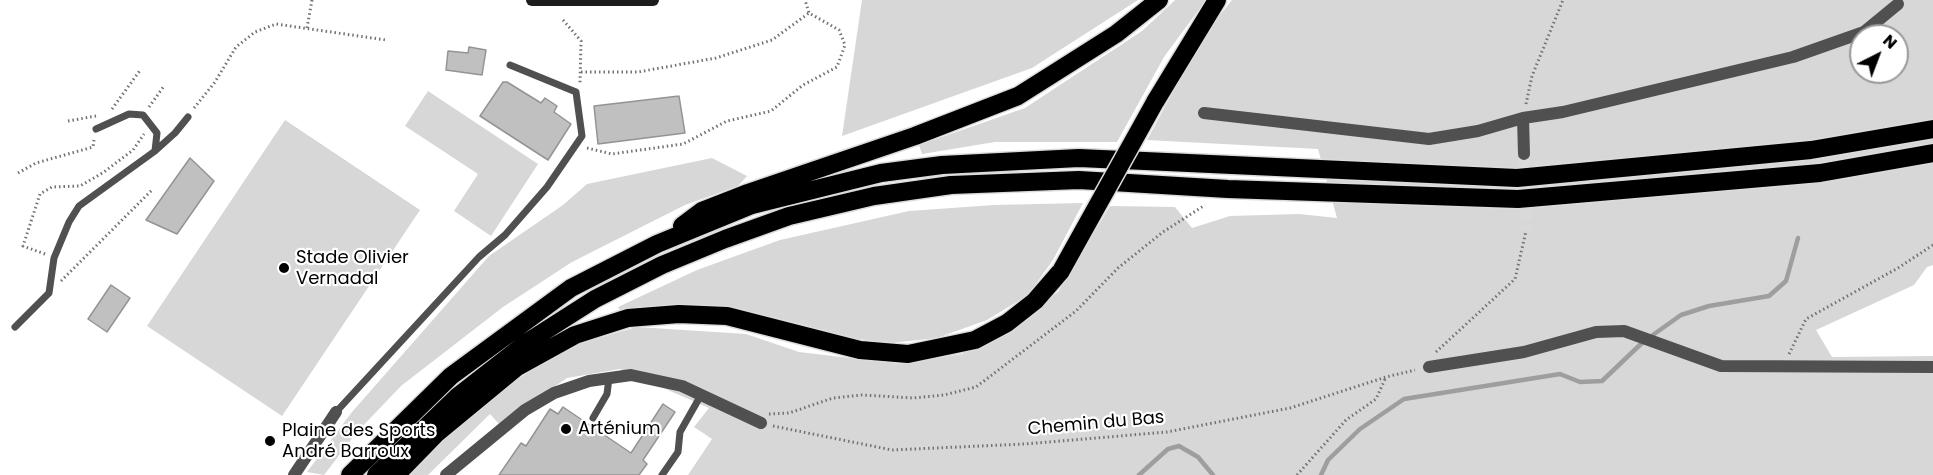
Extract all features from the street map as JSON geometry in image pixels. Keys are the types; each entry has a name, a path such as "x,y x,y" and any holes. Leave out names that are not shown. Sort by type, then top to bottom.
{"highway":[{"path":"657,244 702,211 915,136 1017,96 1116,34 1160,0"},
{"path":"376,475 398,473 437,433 517,367 575,335 628,318 679,314 727,316 860,350 908,354 975,340 996,329 1035,301 1061,271 1190,40 1217,0"},
{"path":"350,475 435,390 511,329 571,288 657,244 752,205 880,173 942,165 1079,158 1517,178 1811,150 1933,129"},
{"path":"376,475 458,396 526,344 595,299 662,265 725,239 789,216 874,196 951,185 1079,180 1228,189 1518,199 1820,173 1933,153"}],"main road":[{"path":"532,0 653,0"}],"street":[{"path":"1204,114 1429,139 1478,131 1523,118 1563,112 1793,57 1864,32 1898,4"},
{"path":"1523,118 1524,154"},
{"path":"1429,367 1524,352 1596,332 1624,331 1721,366 1933,367"},
{"path":"446,475 525,410 544,398 589,381 631,375 682,386 761,423"},
{"path":"294,475 336,412"}],"lane":[{"path":"336,412 479,257 505,235 547,187 582,136 576,92 510,65"},
{"path":"96,129 129,114 143,116 152,123 157,133 155,151"},
{"path":"15,327 49,293 54,258 69,222 79,206 155,151 175,133 188,117"},
{"path":"593,418 607,394 609,378"},
{"path":"662,475 678,452 680,432 701,395"}],"path":[{"path":"307,28 312,0"},
{"path":"576,145 612,154 683,144 728,121 771,111 803,85 837,68 845,45 839,30 809,13 805,0"},
{"path":"1523,118 1532,76 1563,0"},
{"path":"581,72 638,72 716,58 772,40 809,13"},
{"path":"563,20 581,40 581,72 576,92"},
{"path":"188,117 215,82 236,47 255,32 276,24 386,40"},
{"path":"68,121 83,117 103,116 116,105 141,69"},
{"path":"143,116 164,86"},
{"path":"54,258 23,246 40,194 52,187 80,186 104,172 133,150 152,123"},
{"path":"18,173 36,163 93,147 96,129"},
{"path":"49,293 153,189"},
{"path":"1429,367 1437,348 1515,279 1526,231"},
{"path":"1784,367 1806,319 1898,268 1933,245"},
{"name":"Chemin du Bas","path":"761,423 892,450 1025,444 1178,430 1290,408 1386,377 1429,367"},
{"path":"1297,475 1346,420 1376,399 1386,377"}],"shaded area":[{"path":"862,0 1138,0 1032,68 842,136"},
{"path":"1175,0 1206,0 1164,57 1117,142 995,142 922,154 919,145 1025,108 1142,31"},
{"path":"1232,0 1933,0 1933,265 1927,267 1914,285 1816,330 1832,357 1933,356 1933,475 688,475 712,439 694,427 709,408 620,369 567,378 499,424 490,414 428,475 406,475 459,423 512,383 568,347 637,327 746,334 799,352 901,364 962,354 1008,332 1058,292 1110,206 1175,207 1192,228 1230,216 1299,214 1337,218 1318,149 1147,140 1203,36"},
{"path":"428,91 538,164 491,236 454,211 478,174 405,126"},
{"name":"Stade Olivier Vernadal","path":"285,120 420,210 282,416 147,326"},
{"path":"712,158 747,176 738,186 685,205 572,262 503,307 401,386 357,432 324,475 307,472 352,412 489,256 563,205 587,184"},
{"path":"1083,203 1053,260 1028,295 987,320 937,338 891,343 841,337 805,325 731,308 668,305 621,312 618,307 697,270 780,240 909,211 994,205"}],"building":[{"path":"469,47 486,50 482,75 446,70 448,51 468,53"},
{"path":"503,82 507,82 541,103 545,98 557,106 554,112 571,124 548,160 480,116"},
{"path":"679,96 685,133 598,144 594,106"},
{"path":"190,158 214,181 177,234 146,220"},
{"path":"111,285 130,298 107,332 88,319"},
{"name":"Arténium","path":"663,404 675,412 643,460 647,464 639,475 499,475 521,443 526,446 550,409 558,414 563,407 631,453"}],"waterway":[{"path":"1321,475 1328,460 1360,429 1404,399 1560,374 1580,382 1602,381 1643,342 1681,315 1709,306 1769,296 1786,281 1798,238"},
{"path":"1139,475 1168,449 1179,446 1198,457 1213,475"}],"tunnel":[{"path":"1524,154 1526,231"}],"place":[{"name":"Stade Olivier Vernadal","path":"284,268"},
{"name":"Arténium","path":"566,429"},
{"name":"Plaine des Sports André Barroux","path":"270,441"}]}
